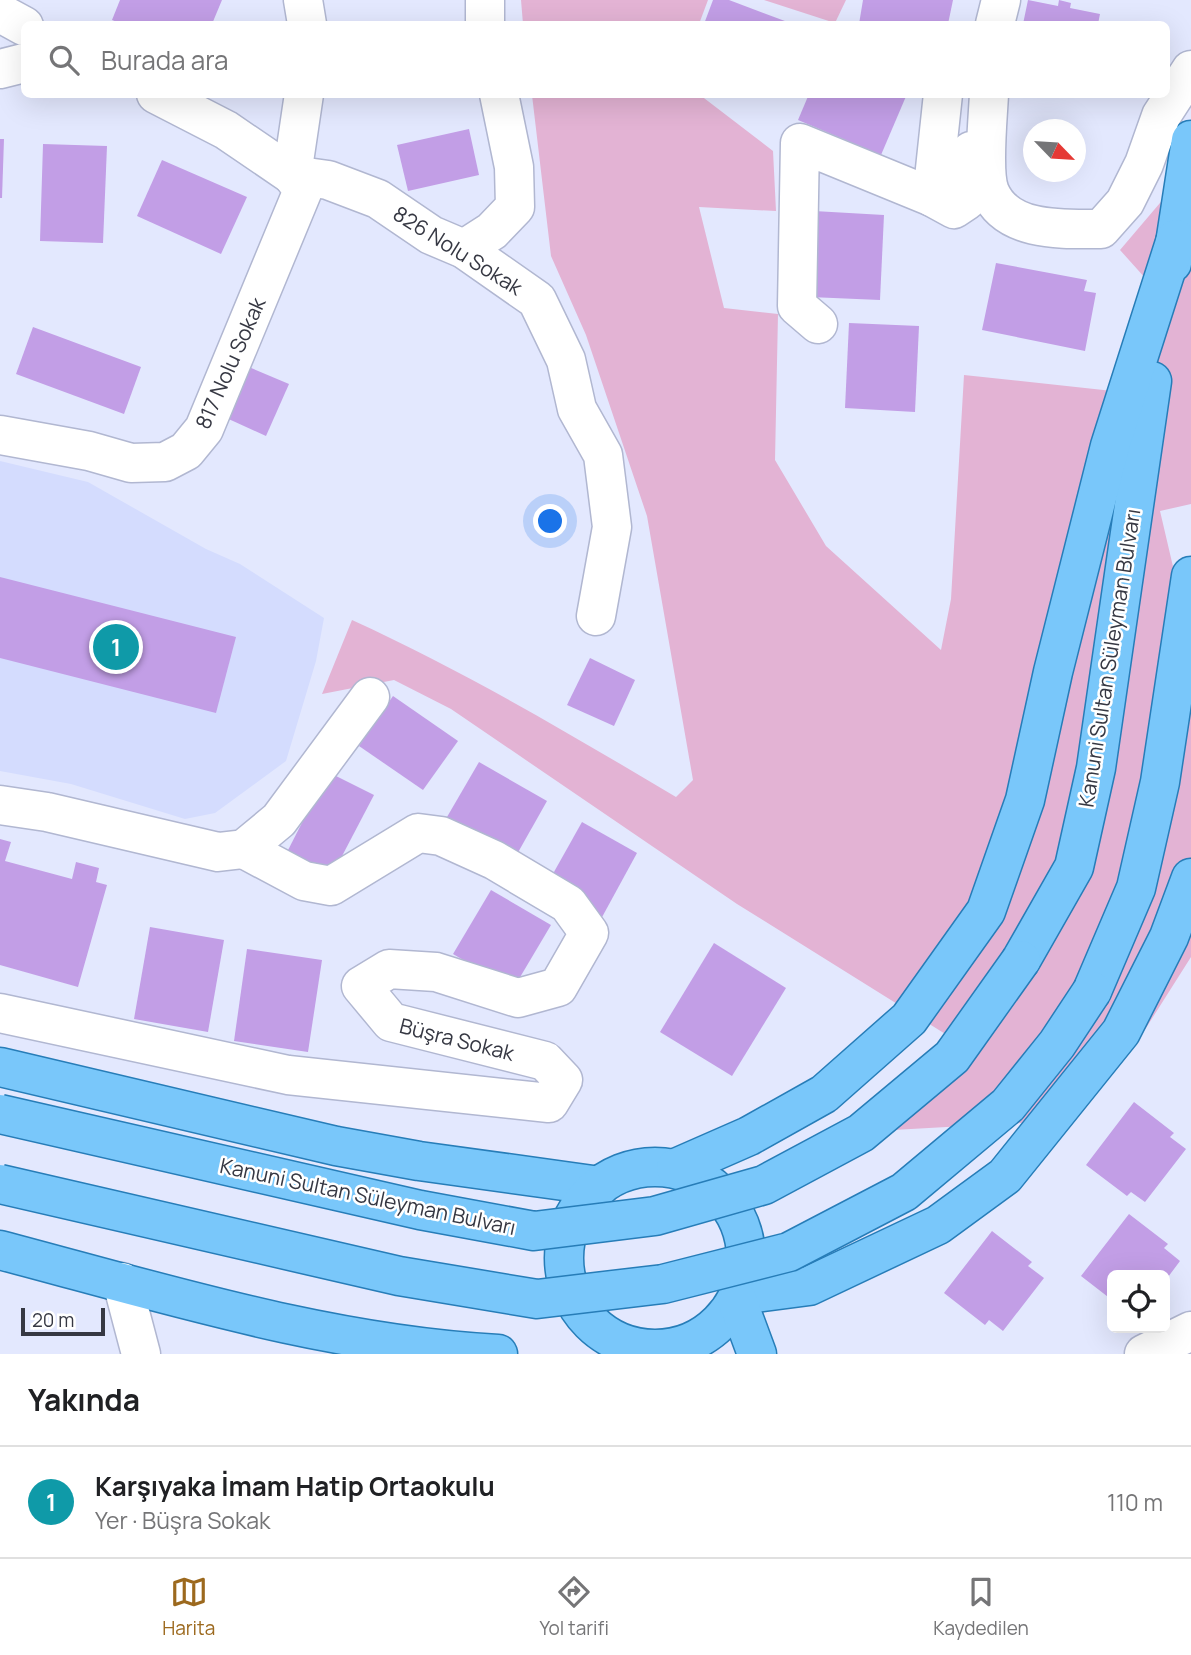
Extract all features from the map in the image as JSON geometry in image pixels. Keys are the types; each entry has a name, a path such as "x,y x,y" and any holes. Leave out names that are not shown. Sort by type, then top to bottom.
{"main road":[{"name":"Kanuni Sultan Süleyman Bulvarı","path":"0,1114 420,1210 534,1231 655,1216 764,1185 861,1133 952,1057 1021,960 1074,867 1096,768 1137,465 1191,140"},
{"path":"676,1168 749,1136 824,1094 909,1019 986,911 1025,800 1053,672 1110,446 1176,239"},
{"path":"0,1184 399,1276 537,1299 663,1284 789,1252 904,1192 1008,1104 1057,1044 1092,990 1136,888 1160,782 1191,576"},
{"path":"738,1297 809,1286 938,1225 1005,1176 1068,1102 1121,1032 1170,937 1191,878"},
{"path":"0,1068 336,1146 419,1161 600,1186"},
{"path":"582,1354 672,1349 698,1339 720,1323 738,1297 746,1273 746,1246 738,1219 723,1196 702,1179 676,1168 646,1167 617,1175 600,1186 574,1214 565,1243 564,1273 573,1301 591,1324 639,1350"},
{"path":"0,1250 286,1323 429,1350 498,1354"},
{"path":"738,1297 757,1354"}],"street":[{"path":"303,0 306,21"},
{"path":"485,0 485,21"},
{"path":"996,21 1001,0"},
{"path":"0,13 21,24"},
{"path":"0,69 21,65"},
{"path":"989,98 986,143 989,191 1006,215 1052,229 1101,229 1125,202 1144,163 1161,116 1191,70"},
{"name":"826 Nolu Sokak","path":"164,98 226,130 292,176 328,180 379,200 431,235 464,249 537,300 566,360 577,409 603,455 612,527 596,616"},
{"path":"292,176 303,98"},
{"path":"464,249 492,231 515,208 514,167 500,98"},
{"path":"932,197 943,98"},
{"path":"818,324 797,306 800,143 932,197 954,209 966,201 972,146 986,143"},
{"name":"817 Nolu Sokak","path":"0,435 89,451 131,463 165,462 186,451 204,429 303,190 292,176"},
{"path":"244,849 279,820 370,697"},
{"name":"Büşra Sokak","path":"0,805 47,812 218,852 244,849 304,881 331,886 418,833 441,836 494,860 568,904 589,933 558,987 519,998 436,972 389,969 361,986 391,1022 545,1061 564,1080 549,1103 288,1075 0,1013"},
{"path":"122,1282 141,1354"},
{"path":"1144,1354 1191,1331"}],"shaded area":[{"path":"521,0 708,0 700,21 523,21"},
{"path":"764,0 846,0 836,21"},
{"path":"532,98 704,98 773,151 776,211 699,207 724,308 778,314 775,460 826,546 941,650 951,599 964,375 1131,393 1155,289 1120,250 1171,190 1191,140 1191,504 1160,511 1178,588 1191,585 1191,957 1146,1028 1056,1121 893,1130 971,1050 737,904 451,709 394,680 322,694 352,620 476,682 676,797 693,780 647,516 586,335 551,256"},
{"path":"0,461 88,482 206,549 240,564 324,618 316,661 286,761 215,813 185,819 71,784 0,771"}],"building":[{"path":"120,0 222,0 213,21 112,20"},
{"path":"713,0 729,0 785,21 705,21"},
{"path":"863,0 953,0 949,21 860,21"},
{"path":"1028,0 1058,6 1059,0 1071,3 1070,8 1100,14 1099,21 1024,21"},
{"path":"807,98 905,98 881,155 798,120"},
{"path":"469,129 479,175 408,191 397,145"},
{"path":"0,139 4,139 2,198 0,198"},
{"path":"43,144 107,146 103,243 40,241"},
{"path":"162,160 247,197 221,254 137,216"},
{"path":"814,211 884,215 880,300 810,297"},
{"path":"996,263 1087,280 1084,291 1096,293 1085,351 982,330"},
{"path":"849,323 919,326 915,412 845,408"},
{"path":"33,327 141,367 124,414 16,374"},
{"path":"244,365 289,384 266,436 222,416"},
{"path":"0,577 236,637 216,713 0,658"},
{"path":"590,658 635,680 614,726 567,705"},
{"path":"393,696 458,741 423,790 359,746"},
{"path":"479,762 547,801 516,856 447,817"},
{"path":"328,772 374,795 330,879 285,856"},
{"path":"582,822 637,853 601,919 545,888"},
{"path":"0,839 11,842 5,861 72,879 76,862 99,868 96,882 107,885 78,987 0,965"},
{"path":"491,890 551,925 513,989 453,954"},
{"path":"150,927 224,940 208,1032 134,1019"},
{"path":"714,943 786,988 732,1076 660,1032"},
{"path":"247,949 322,960 308,1052 234,1041"},
{"path":"1134,1102 1174,1133 1170,1137 1186,1149 1145,1202 1131,1192 1127,1196 1086,1165"},
{"path":"1129,1214 1168,1244 1164,1248 1180,1261 1170,1274 1170,1270 1107,1270 1107,1296 1081,1276"},
{"path":"992,1231 1032,1262 1028,1266 1044,1278 1003,1331 989,1320 985,1325 944,1293"}],"place":[{"name":"Karşıyaka İmam Hatip Ortaokulu","path":"116,647"}]}
